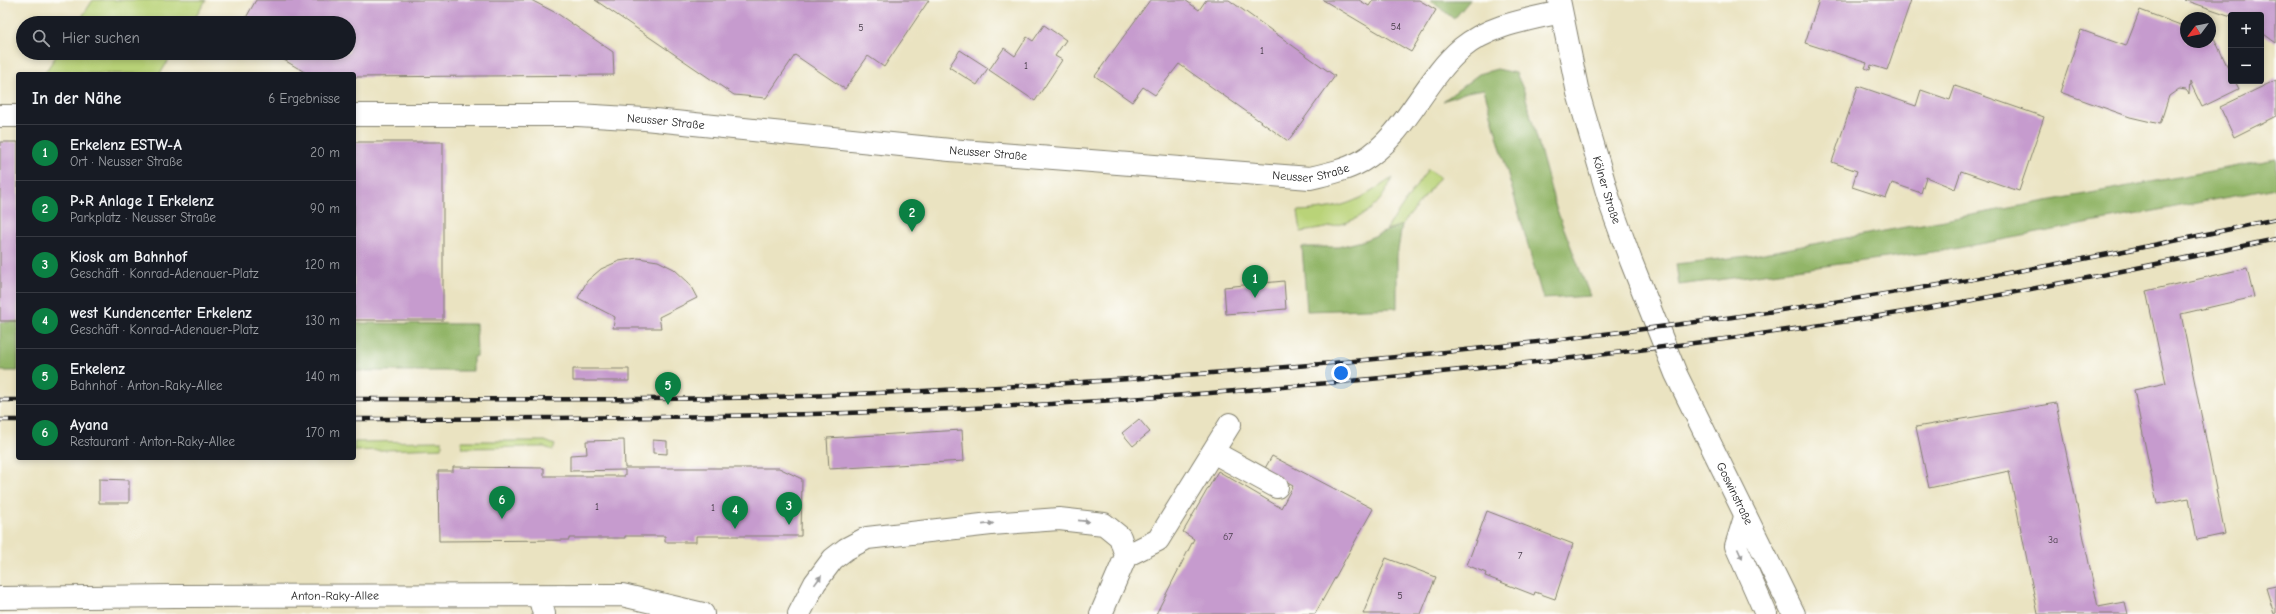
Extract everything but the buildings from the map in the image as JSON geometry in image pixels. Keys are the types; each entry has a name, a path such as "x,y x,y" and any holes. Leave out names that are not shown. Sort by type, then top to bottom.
{"street":[{"name":"Neusser Straße","path":"356,115 570,115 645,119 966,151 1310,178 1333,173 1362,160 1385,143 1403,121 1434,77 1451,58 1485,32 1560,6"},
{"name":"Kölner Straße","path":"1560,6 1578,93 1611,206 1630,261 1676,374"},
{"path":"0,116 16,116"},
{"name":"Goswinstraße","path":"1676,374 1794,614"},
{"path":"1126,556 1158,540 1230,424"},
{"path":"1213,452 1277,487"},
{"path":"1745,517 1736,546 1766,614"},
{"path":"799,614 814,583 833,559 846,549 867,538 991,524 1059,519 1104,524 1120,536 1126,556 1101,614"},
{"name":"Anton-Raky-Allee","path":"0,598 48,606 175,596 322,605 542,605 622,595 668,604 703,614"}],"green space":[{"path":"93,0 206,0 196,16 83,16"},
{"path":"1430,0 1470,0 1454,19"},
{"path":"53,60 169,60 161,72 45,72"},
{"path":"1497,69 1516,73 1524,91 1556,208 1590,296 1543,299 1484,89 1467,92 1443,101 1479,74"},
{"path":"2276,159 2276,188 1948,250 1679,285 1676,264 1748,256"},
{"path":"1428,169 1440,177 1402,225 1386,230"},
{"path":"1392,178 1377,204 1355,219 1343,224 1301,232 1298,211 1326,209 1348,203 1358,199"},
{"path":"1402,225 1397,256 1397,308 1307,311 1302,247 1338,247 1362,241"},
{"path":"0,322 16,322 16,371 0,371"},
{"path":"356,323 476,324 477,356 473,357 473,371 356,371"},
{"path":"442,441 442,448 356,451 356,442"},
{"path":"461,441 545,441 555,445 553,450 544,447 462,448"}],"railway":[{"path":"356,399 652,399 830,395 1012,386 1194,374 1376,359 1557,340 1738,316 1918,289 2097,256 2276,219"},
{"path":"356,419 569,418 856,413 1132,399 1335,382 1594,355 1717,340 1901,313 2159,264 2276,239"},
{"path":"0,400 16,400"},
{"path":"0,420 16,420"}],"place":[{"name":"P+R Anlage I Erkelenz","path":"912,232"},
{"name":"Erkelenz ESTW-A","path":"1255,298"},
{"name":"Erkelenz","path":"668,405"},
{"name":"Ayana","path":"502,519"},
{"name":"Kiosk am Bahnhof","path":"789,525"},
{"name":"west Kundencenter Erkelenz","path":"735,529"}]}
